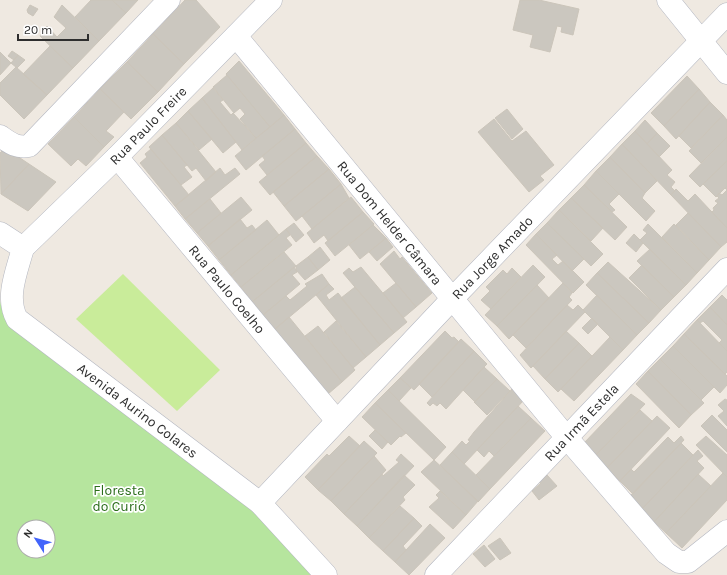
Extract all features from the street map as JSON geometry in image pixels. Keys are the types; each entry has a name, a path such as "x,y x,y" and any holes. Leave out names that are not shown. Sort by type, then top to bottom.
{"street":[{"path":"0,136 12,145 20,148 29,146 169,0"},
{"name":"Rua Paulo Freire","path":"23,248 117,157 271,0"},
{"path":"668,0 702,40 727,73"},
{"name":"Rua Jorge Amado","path":"260,503 453,298 727,14"},
{"name":"Rua Dom Helder Câmara","path":"236,36 567,438 666,553 679,562 688,562 727,531"},
{"name":"Rua Paulo Coelho","path":"117,157 337,421"},
{"path":"0,234 23,248"},
{"name":"Avenida Aurino Colares","path":"23,248 12,289 12,303 17,319 260,503 326,575"},
{"name":"Rua Irmã Estela","path":"436,575 727,269"}],"green space":[{"path":"123,274 220,370 177,411 76,319"},
{"name":"Floresta do Curió","path":"0,301 3,314 265,515 325,575 0,575"}],"building":[{"path":"91,0 112,0 126,13 99,41 75,17"},
{"path":"112,0 138,0 126,13"},
{"path":"185,0 196,0 220,27 184,64 153,34"},
{"path":"520,0 539,0 579,9 573,35 561,32 562,27 557,26 550,52 530,47 533,35 513,30"},
{"path":"30,5 38,9 33,16 28,13 27,10"},
{"path":"62,5 99,41 73,68 40,36 47,26 57,37 66,28 54,17"},
{"path":"153,34 184,64 158,92 127,62"},
{"path":"50,46 73,68 47,95 23,74"},
{"path":"12,51 18,55 14,60 8,56"},
{"path":"0,52 11,63 0,75"},
{"path":"18,55 25,60 17,68 11,63"},
{"path":"239,61 284,115 270,127 226,74"},
{"path":"127,62 158,92 131,119 100,89"},
{"path":"16,67 47,95 24,119 0,95 0,83"},
{"path":"227,75 270,127 256,138 240,119 245,114 240,108 234,113 213,87"},
{"path":"687,76 699,89 664,126 651,113"},
{"path":"213,88 223,100 220,102 231,115 233,113 256,138 242,150 202,98"},
{"path":"100,89 124,112 106,131 114,137 104,147 74,117"},
{"path":"699,89 710,102 676,139 664,126"},
{"path":"202,98 236,142 223,153 188,111"},
{"path":"710,102 723,115 691,148 679,136"},
{"path":"507,109 523,129 512,139 495,118"},
{"path":"188,111 212,139 199,150 176,123"},
{"path":"284,115 295,129 246,170 235,156"},
{"path":"723,115 727,120 727,137 701,163 689,151"},
{"path":"74,117 104,147 86,166 78,159 71,166 48,144"},
{"path":"494,119 512,141 526,131 554,165 540,176 544,180 529,192 478,132"},
{"path":"645,120 657,133 647,144 635,131"},
{"path":"176,123 216,172 206,181 196,168 192,171 162,135"},
{"path":"295,129 306,143 267,175 259,165 265,160 262,156"},
{"path":"635,131 672,170 667,175 675,182 671,187 675,191 671,195 622,144"},
{"path":"657,133 670,146 659,157 647,144"},
{"path":"162,135 187,165 184,167 192,177 181,185 149,147"},
{"path":"727,137 727,161 700,187 689,176"},
{"path":"306,143 317,156 270,195 259,182"},
{"path":"622,144 657,181 645,193 610,157"},
{"path":"5,148 29,164 1,194 0,153"},
{"path":"151,149 189,195 175,206 140,163 147,157 145,154"},
{"path":"317,156 329,169 284,206 273,192"},
{"path":"610,157 645,193 642,198 655,211 646,221 596,171"},
{"path":"727,161 727,186 716,197 703,184"},
{"path":"29,164 56,182 28,211 1,194"},
{"path":"220,168 225,175 235,168 240,174 185,219 175,206"},
{"path":"329,169 341,184 296,221 284,206"},
{"path":"596,171 619,194 609,204 615,210 612,212 584,185"},
{"path":"341,184 349,198 312,229 302,216"},
{"path":"584,185 627,227 615,240 571,198"},
{"path":"676,189 688,201 695,194 727,228 727,242 721,247 671,195"},
{"path":"727,190 727,228 712,212 714,210 713,208 718,203 715,201 719,198 717,196 719,193 722,195"},
{"path":"241,197 252,210 208,246 197,233"},
{"path":"351,197 363,212 328,241 324,235 314,243 307,233"},
{"path":"571,198 603,228 591,241 559,210"},
{"path":"210,199 221,213 197,233 185,219"},
{"path":"559,210 603,254 591,266 547,223"},
{"path":"363,212 374,224 335,256 325,243"},
{"path":"688,213 721,247 709,260 676,225"},
{"path":"240,219 247,228 252,225 256,230 219,260 208,246"},
{"path":"267,220 279,235 231,275 219,260"},
{"path":"294,223 304,235 296,242 286,229"},
{"path":"547,223 584,259 572,271 536,234"},
{"path":"648,224 697,273 686,285 640,240 647,233 643,230"},
{"path":"674,224 709,260 697,273 662,237"},
{"path":"373,225 386,238 360,259 349,245"},
{"path":"286,229 290,235 286,238 292,245 241,287 231,275"},
{"path":"536,234 557,255 552,259 558,265 563,261 584,282 573,293 526,245"},
{"path":"634,234 643,243 636,252 626,243"},
{"path":"386,238 393,247 377,261 369,252"},
{"path":"320,247 330,260 318,270 308,257"},
{"path":"650,249 686,285 674,297 637,261"},
{"path":"394,251 400,259 402,257 432,293 416,307 380,264"},
{"path":"284,252 296,266 252,302 241,287"},
{"path":"308,257 318,270 305,280 296,270 296,266"},
{"path":"608,262 661,310 649,323 597,273"},
{"path":"533,265 545,277 497,326 485,315"},
{"path":"642,265 674,297 661,310 629,278"},
{"path":"294,267 297,272 292,275 300,284 263,315 252,302"},
{"path":"361,267 407,322 394,333 343,273 349,268 353,272"},
{"path":"512,268 521,277 491,309 481,300 490,291 486,287 503,270 507,274"},
{"path":"597,273 649,323 637,335 586,285"},
{"path":"322,274 329,284 275,329 263,315 286,296 290,300 307,286 305,284"},
{"path":"396,283 416,307 403,318 383,293"},
{"path":"563,283 572,293 569,297 572,300 526,348 513,335"},
{"path":"329,284 334,289 326,295 329,300 338,293 380,345 366,357 316,295"},
{"path":"537,285 549,298 509,339 497,326"},
{"path":"355,287 394,333 380,345 341,298"},
{"path":"597,295 637,335 623,350 583,310"},
{"path":"722,295 727,300 727,325 710,307"},
{"path":"567,305 573,310 578,305 585,312 531,368 520,355"},
{"path":"710,307 727,325 727,351 719,343 722,340 703,321 700,323 697,320"},
{"path":"289,317 342,382 328,394 275,329"},
{"path":"592,318 598,324 588,334 582,328"},
{"path":"697,320 727,351 727,372 725,374 684,334"},
{"path":"336,321 366,357 353,368 324,332"},
{"path":"318,326 355,370 342,382 305,336"},
{"path":"445,331 459,342 414,390 400,378"},
{"path":"566,331 579,343 545,379 533,366"},
{"path":"684,334 727,376 727,385 720,393 673,346"},
{"path":"610,337 623,350 574,401 561,389"},
{"path":"461,339 474,351 432,397 419,384"},
{"path":"579,343 592,356 558,392 545,379"},
{"path":"673,346 714,387 701,400 660,359"},
{"path":"474,351 487,364 446,409 440,403 437,406 433,403 430,406 427,403"},
{"path":"660,359 704,403 691,415 648,371"},
{"path":"484,367 497,379 475,402 463,390"},
{"path":"648,371 691,415 679,428 636,384"},
{"path":"400,378 411,388 399,401 388,390"},
{"path":"497,379 510,391 487,415 474,402"},
{"path":"512,389 524,400 464,464 452,452 462,441 466,445 470,441 468,440 474,432"},
{"path":"388,390 446,447 434,460 375,403"},
{"path":"631,394 645,404 595,456 583,444"},
{"path":"725,399 727,400 727,426 718,416 724,411 718,405"},
{"path":"375,403 406,433 401,437 400,436 391,445 362,417"},
{"path":"518,406 531,418 494,456 489,451 484,457 477,450"},
{"path":"640,410 652,421 607,468 595,456"},
{"path":"712,415 727,430 727,452 701,426"},
{"path":"657,416 670,428 620,481 607,468"},
{"path":"531,418 545,431 490,489 476,475"},
{"path":"375,430 388,442 382,449 369,436"},
{"path":"349,436 360,446 318,490 305,477 327,454 329,456"},
{"path":"681,436 684,440 633,494 620,481 631,469 634,472 668,437 674,443"},
{"path":"706,436 727,455 727,477 696,445"},
{"path":"364,441 377,453 331,501 318,490"},
{"path":"681,443 693,455 643,508 630,496"},
{"path":"698,450 703,456 697,461 704,468 654,522 641,510"},
{"path":"452,452 490,489 478,502 440,465"},
{"path":"401,454 414,466 357,526 344,514 382,474 383,476 399,462 396,460"},
{"path":"374,456 386,470 344,514 331,501"},
{"path":"434,460 478,501 466,515 421,472"},
{"path":"723,473 727,477 727,500 682,548 666,533"},
{"path":"698,474 711,486 666,533 654,522"},
{"path":"404,475 415,485 403,497 405,500 369,538 357,526"},
{"path":"547,475 557,486 539,500 532,491"},
{"path":"440,491 466,515 453,529 429,507 439,498 436,495"},
{"path":"400,506 414,518 383,551 369,538"},
{"path":"414,518 422,526 403,546 406,550 395,562 383,551"},
{"path":"430,524 445,538 409,575 395,562"},
{"path":"500,538 511,553 500,560 488,546"},
{"path":"484,545 495,559 485,567 473,554"}]}
